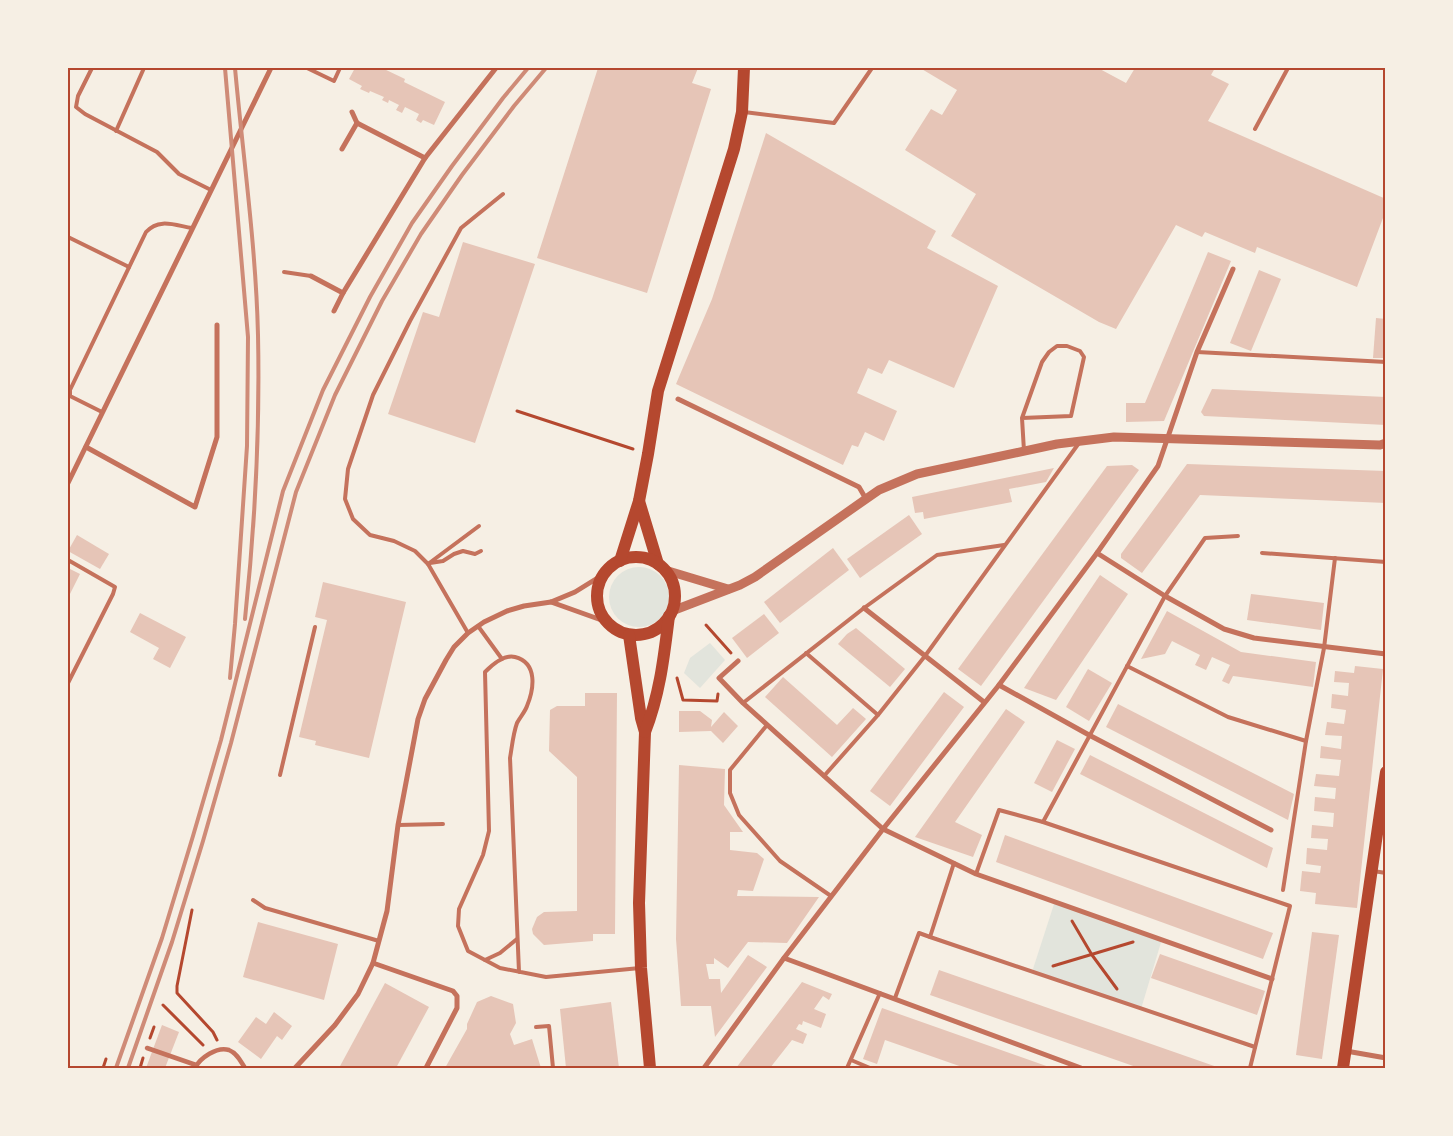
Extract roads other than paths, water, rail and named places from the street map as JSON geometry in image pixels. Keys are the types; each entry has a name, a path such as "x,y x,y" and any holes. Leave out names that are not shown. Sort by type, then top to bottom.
{"main road":[{"path":"620,561 638,500 648,454 658,391 734,150 742,112 745,82 744,68"},
{"path":"638,500 661,567 671,579 675,600 655,708 645,732"},
{"path":"661,567 646,559 633,558 620,561 611,566 604,574 600,583 597,593 598,605 602,616 607,622 621,632 629,634 645,634 657,630 671,614"},
{"path":"629,634 641,718 645,732 639,903 641,968 650,1068"},
{"path":"1343,1068 1371,871 1382,825 1386,772"}],"street":[{"path":"68,483 271,68"},
{"path":"334,312 343,293 425,158 496,68"},
{"path":"352,112 357,123 425,158"},
{"path":"342,149 357,123"},
{"path":"704,1068 784,958 883,828 999,685 1097,553 1158,466 1197,352 1233,269"},
{"path":"311,276 343,293"},
{"path":"86,447 195,507 217,437 217,325"},
{"path":"678,400 859,487 866,498"},
{"path":"671,614 755,577 866,498 879,490 917,474 1024,451 1114,437 1384,446"},
{"path":"1097,553 1165,596 1224,629 1254,638 1324,648 1386,654"},
{"path":"661,567 728,589"},
{"path":"295,1068 335,1025 358,994 373,964 387,911 398,825 413,742 423,706 454,647 478,626 524,606 552,602 575,592 604,574"},
{"path":"552,602 607,622"},
{"path":"864,608 984,702"},
{"path":"738,661 719,678 767,725 883,828 976,874 1272,979"},
{"path":"999,685 1089,735 1271,830"},
{"path":"784,958 1081,1068"},
{"path":"373,964 453,991 457,996 457,1008 426,1068"},
{"path":"147,1048 195,1067 210,1054 222,1049 229,1050 237,1056 245,1068"},
{"path":"1345,1051 1386,1058"}],"lane":[{"path":"92,68 78,96 76,107 85,114 157,152 179,174 211,190"},
{"path":"116,131 144,68"},
{"path":"307,68 334,81 340,68"},
{"path":"742,112 834,123 872,68"},
{"path":"1255,129 1288,68"},
{"path":"468,633 428,564 414,551 394,541 370,535 353,519 345,499 348,469 373,395 410,320 461,228 503,194"},
{"path":"102,412 69,398 70,390 146,232 153,224 164,223 192,228"},
{"path":"68,237 129,267"},
{"path":"284,272 311,276"},
{"path":"1022,418 1070,416 1084,357 1080,351 1067,346 1057,346 1049,352 1042,362 1022,418 1024,451"},
{"path":"1197,352 1386,362"},
{"path":"824,776 878,715 925,656 1080,441"},
{"path":"428,564 479,526"},
{"path":"1042,822 1165,596 1205,538 1238,536"},
{"path":"743,703 864,608 937,555 1004,545"},
{"path":"428,564 443,561 463,551 475,554 481,551"},
{"path":"1262,553 1386,562"},
{"path":"1283,890 1306,741 1324,648 1334,558"},
{"path":"68,560 115,587 68,683"},
{"path":"478,626 502,659"},
{"path":"280,775 315,627"},
{"path":"806,653 878,715"},
{"path":"519,972 510,758 517,723 527,706 533,677 531,669 525,662 515,656 502,659 485,672 488,831 483,855 459,909 458,926 468,951 500,968 546,978 641,968"},
{"path":"1127,666 1228,717 1306,741"},
{"path":"767,725 730,770 730,793 739,815 780,861 832,896"},
{"path":"976,874 999,810 1042,822 1290,906 1250,1068"},
{"path":"398,825 443,824"},
{"path":"930,937 954,863"},
{"path":"1371,871 1386,873"},
{"path":"253,900 265,908 379,941"},
{"path":"894,998 919,933 1255,1047"},
{"path":"483,960 500,953 518,939"},
{"path":"847,1068 880,993"},
{"path":"536,1027 549,1026 553,1068"},
{"path":"850,1060 870,1068"}],"railway":[{"path":"225,68 248,337 247,446 230,678"},
{"path":"235,68 252,235 258,335 256,477 245,619"},
{"path":"116,1068 162,938 221,740 283,491 323,390 370,297 412,223 452,166 528,68"},
{"path":"128,1068 172,942 203,841 231,743 296,492 335,395 382,301 421,234 462,175 514,106 546,68"}]}
